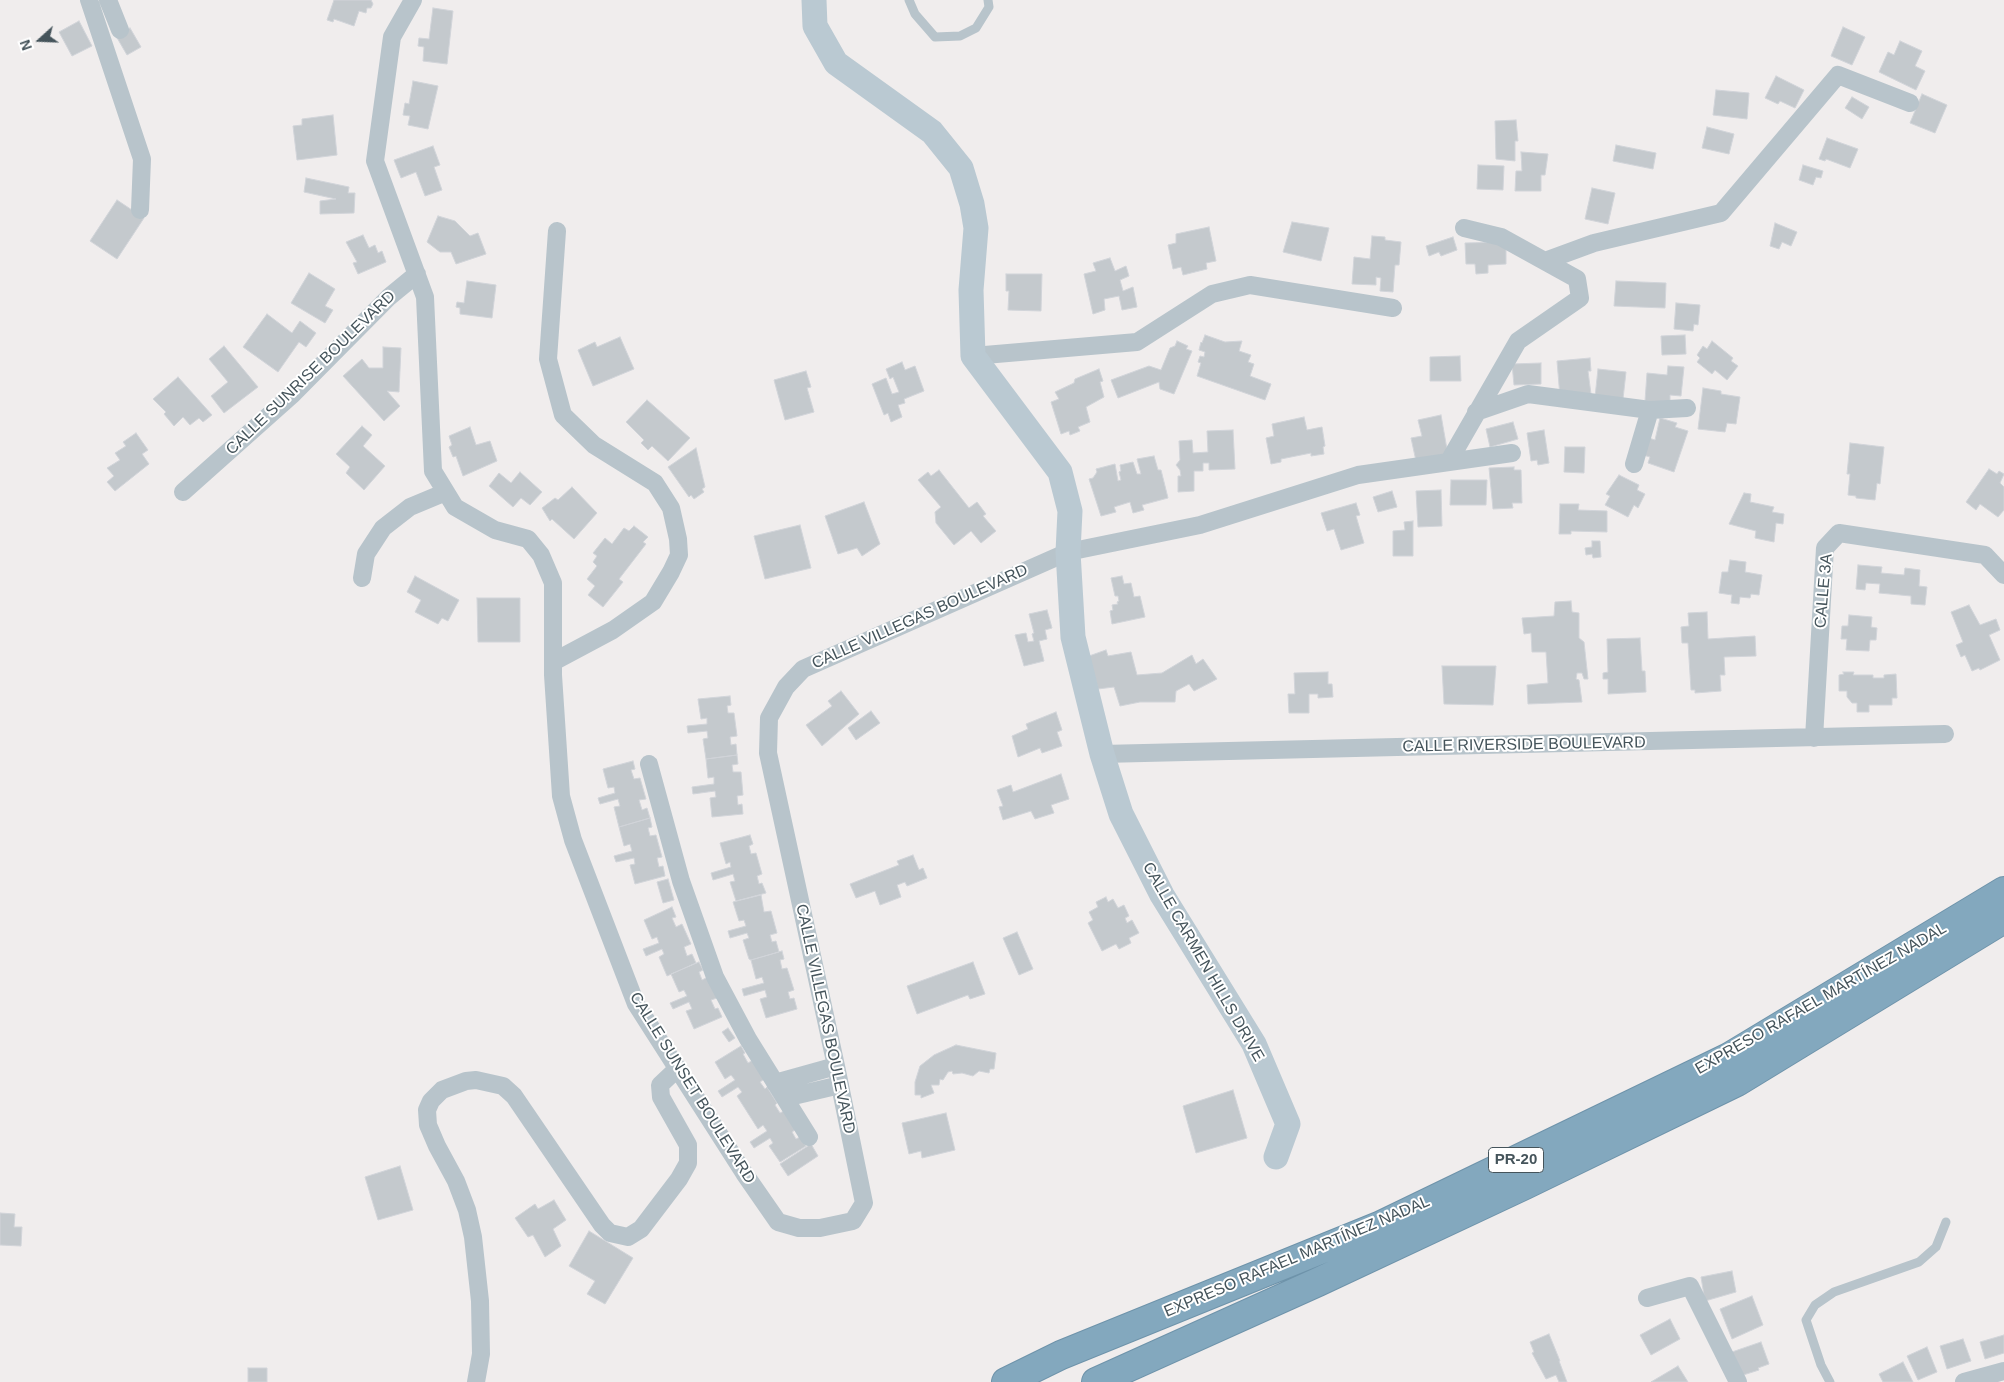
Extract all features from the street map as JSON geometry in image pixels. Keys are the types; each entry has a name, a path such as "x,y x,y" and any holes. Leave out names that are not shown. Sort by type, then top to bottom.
{"highway":[{"name":"EXPRESO RAFAEL MARTÍNEZ NADAL","path":"1006,1382 1061,1355 1379,1226 1729,1057 2004,891"},
{"name":"EXPRESO RAFAEL MARTÍNEZ NADAL","path":"1096,1382 1318,1282 1737,1082 2004,919"}],"street":[{"path":"89,0 142,159 140,210"},
{"path":"108,0 120,30"},
{"name":"CALLE SUNSET BOULEVARD","path":"413,0 392,37 375,160 425,297 433,471 455,507 495,530 528,539 542,555 552,583 553,662 561,796 573,840 636,1004 744,1173 778,1222 799,1228 820,1228 853,1221"},
{"path":"814,0 814,26 836,63 932,132 961,168 972,204 976,228 972,290 973,356 1137,342 1212,294 1250,285 1392,308"},
{"path":"1545,261 1594,243 1721,213 1838,75 1910,102"},
{"path":"1449,461 1518,341 1580,298 1577,279 1501,237 1464,228"},
{"path":"553,662 613,630 653,602 679,556 678,539 671,508 655,483 594,446 563,415 548,359 557,231"},
{"name":"CALLE SUNRISE BOULEVARD","path":"183,492 293,394 389,297 417,274"},
{"name":"CALLE CARMEN HILLS DRIVE","path":"973,356 1060,472 1070,511 1068,552 1074,637 1102,754 1121,814 1162,896 1254,1044 1288,1124 1276,1157"},
{"path":"1476,412 1528,394 1650,410 1687,408"},
{"path":"1634,464 1650,410"},
{"name":"CALLE VILLEGAS BOULEVARD","path":"853,1221 864,1203 768,752 769,718 786,688 803,669 1068,552 1200,526 1358,475 1512,452"},
{"path":"362,578 366,554 383,528 410,507 446,492"},
{"name":"CALLE 3A","path":"1814,738 1825,548 1839,533 1985,555 2004,576"},
{"name":"CALLE RIVERSIDE BOULEVARD","path":"1102,754 1945,734"},
{"path":"649,764 681,881 716,977 748,1039 808,1137"},
{"path":"780,1091 836,1066"},
{"path":"476,1382 481,1354 480,1310 473,1237 467,1210 456,1182 428,1125 427,1110 432,1101 442,1090 466,1081 476,1080 503,1086 514,1096 602,1225 610,1233 628,1236 641,1229 688,1163 688,1145 661,1097 660,1085 678,1068"},
{"path":"780,1091 840,1086"},
{"path":"1648,1298 1690,1286 1738,1382"},
{"path":"1964,1382 2004,1371"}],"lane":[{"path":"909,0 915,14 935,37 960,36 976,28 989,7 988,0"},
{"path":"1830,1382 1821,1365 1806,1320 1815,1305 1834,1292 1919,1262 1936,1247 1946,1222"}],"building":[{"path":"334,0 371,0 373,4 371,8 367,8 366,13 359,11 354,26 334,19 333,22 327,20"},
{"path":"433,8 453,11 447,64 423,61 424,47 418,46 419,38 429,39"},
{"path":"79,21 92,46 72,56 59,32"},
{"path":"1843,27 1865,37 1852,65 1831,56"},
{"path":"130,28 141,47 127,55 116,36"},
{"path":"1900,41 1922,51 1915,66 1925,71 1916,90 1879,72 1888,52 1894,55"},
{"path":"1776,76 1804,90 1795,108 1780,101 1778,104 1765,98"},
{"path":"413,81 438,86 428,129 408,125 410,116 403,115 405,103 409,104"},
{"path":"1716,90 1749,93 1747,119 1713,115"},
{"path":"1922,94 1947,105 1935,133 1910,123"},
{"path":"1852,97 1869,107 1862,119 1845,108"},
{"path":"333,115 337,155 297,160 293,126 302,125 302,119"},
{"path":"1516,120 1518,141 1515,141 1515,161 1496,159 1495,121"},
{"path":"1707,127 1734,134 1729,154 1702,148"},
{"path":"1827,138 1858,149 1850,168 1826,159 1825,161 1819,159"},
{"path":"1616,145 1656,153 1653,169 1613,161"},
{"path":"433,146 440,165 434,167 442,190 425,196 416,172 401,178 394,160"},
{"path":"1521,152 1548,154 1545,175 1541,175 1541,191 1515,191 1516,171 1522,171"},
{"path":"1478,165 1504,166 1503,190 1477,189"},
{"path":"1803,165 1823,171 1821,178 1816,177 1813,185 1799,180"},
{"path":"306,178 349,187 348,193 355,193 354,213 320,214 320,201 336,199 304,192"},
{"path":"1592,188 1615,193 1608,224 1585,219"},
{"path":"117,200 144,218 117,259 90,241"},
{"path":"438,216 455,221 470,236 478,233 486,254 456,264 451,252 440,252 427,242"},
{"path":"1292,222 1329,228 1321,261 1283,252"},
{"path":"1775,223 1797,232 1791,246 1782,242 1779,249 1770,246"},
{"path":"1209,227 1216,261 1206,263 1207,269 1183,275 1181,267 1173,269 1168,245 1176,243 1176,234"},
{"path":"363,235 369,248 375,245 378,253 382,251 386,262 358,274 353,263 357,262 346,242"},
{"path":"1372,236 1385,237 1385,240 1401,242 1399,265 1395,265 1393,292 1380,291 1381,278 1376,277 1376,285 1352,284 1354,257 1370,259"},
{"path":"1453,237 1457,250 1441,256 1439,252 1429,256 1426,246"},
{"path":"1506,242 1506,264 1488,265 1488,273 1476,274 1475,264 1466,264 1465,243"},
{"path":"1110,258 1115,271 1126,266 1129,276 1120,280 1123,291 1133,287 1137,307 1122,310 1119,296 1104,299 1105,310 1093,314 1084,274 1096,271 1093,263"},
{"path":"309,273 335,289 325,306 333,310 325,323 291,303"},
{"path":"1006,274 1042,274 1041,311 1008,310 1009,291 1006,291"},
{"path":"467,281 496,285 492,318 460,314 460,308 456,307 457,302 464,303"},
{"path":"1616,281 1666,283 1665,308 1614,306"},
{"path":"1676,303 1700,305 1698,325 1694,324 1693,331 1674,329"},
{"path":"267,314 292,333 300,321 316,333 306,347 299,342 278,372 243,347"},
{"path":"1205,335 1225,342 1242,341 1239,351 1251,355 1248,362 1254,364 1250,376 1271,384 1265,400 1197,376 1201,363 1198,362 1200,356 1204,357 1205,352 1199,350"},
{"path":"1685,335 1686,354 1662,355 1661,336"},
{"path":"620,337 634,369 593,386 578,350 595,342 597,347"},
{"path":"1177,341 1188,346 1186,349 1192,351 1174,394 1160,389 1159,382 1118,398 1111,380 1149,366 1161,370 1170,348 1175,346"},
{"path":"1712,341 1733,358 1731,361 1738,366 1727,380 1715,370 1712,374 1697,362 1700,358 1697,355 1703,346 1707,349"},
{"path":"224,346 258,387 224,413 211,396 228,382 209,359"},
{"path":"383,347 401,348 399,392 387,391 400,406 384,421 343,376 362,359 369,368 383,368"},
{"path":"1460,356 1461,381 1430,381 1430,357"},
{"path":"1590,358 1591,371 1588,371 1591,394 1560,397 1557,361"},
{"path":"902,362 905,370 915,366 924,391 904,399 905,403 898,405 902,417 891,422 888,413 884,415 872,384 886,378 892,394 899,392 893,377 890,379 886,369"},
{"path":"1541,363 1541,384 1514,385 1512,364"},
{"path":"1668,366 1684,367 1681,396 1670,395 1670,403 1645,401 1647,373 1667,375"},
{"path":"1099,369 1103,381 1100,382 1104,397 1086,407 1090,422 1078,427 1080,431 1070,435 1069,431 1061,434 1051,402 1059,399 1055,392 1074,383 1075,379"},
{"path":"1598,369 1626,372 1623,399 1595,397"},
{"path":"806,371 811,387 807,388 814,412 785,420 774,380"},
{"path":"178,377 212,415 203,422 199,418 190,425 183,417 174,426 164,414 166,412 153,399"},
{"path":"1703,388 1721,391 1721,394 1740,397 1736,424 1727,423 1725,432 1698,429"},
{"path":"647,400 690,438 668,461 652,446 648,450 641,443 644,440 626,422"},
{"path":"1441,415 1448,455 1416,461 1411,438 1422,436 1418,420"},
{"path":"1304,417 1307,430 1322,427 1325,446 1323,447 1324,454 1311,456 1311,453 1281,459 1281,462 1271,464 1266,438 1274,436 1272,424"},
{"path":"1660,418 1677,423 1675,427 1688,431 1674,472 1648,463 1650,457 1643,455 1649,438 1655,440"},
{"path":"1513,422 1518,439 1490,447 1486,429"},
{"path":"362,426 372,435 363,446 385,466 364,490 346,473 350,467 336,454"},
{"path":"470,427 476,445 490,441 497,461 463,476 456,456 453,457 449,447 452,445 449,436"},
{"path":"1233,430 1235,469 1209,470 1209,463 1203,463 1203,471 1194,471 1194,491 1178,492 1178,476 1181,476 1180,470 1176,465 1180,460 1179,441 1192,440 1193,453 1208,452 1207,431"},
{"path":"1544,430 1549,463 1538,465 1537,460 1531,461 1527,433"},
{"path":"136,433 148,450 142,454 149,464 115,491 107,482 114,476 107,468 120,460 115,453 126,446 123,442"},
{"path":"1850,443 1884,447 1880,484 1877,483 1875,500 1848,495 1850,474 1847,474"},
{"path":"1565,447 1585,447 1584,473 1564,472"},
{"path":"696,448 705,487 702,489 704,492 694,499 691,495 689,497 668,467"},
{"path":"1154,456 1158,470 1161,470 1168,498 1142,505 1144,510 1133,513 1130,502 1114,507 1116,512 1101,516 1089,479 1093,478 1097,472 1096,469 1115,464 1118,481 1121,480 1120,465 1133,462 1137,474 1141,474 1137,459"},
{"path":"1514,467 1514,470 1521,470 1522,503 1512,503 1513,508 1493,509 1489,468"},
{"path":"1989,469 1997,474 1999,471 2004,474 2000,483 2004,487 2004,510 1998,517 1980,504 1976,510 1966,502"},
{"path":"939,470 969,508 977,502 986,514 983,516 996,531 981,543 971,531 954,545 936,523 935,512 941,507 918,480 928,472 931,476"},
{"path":"520,472 542,492 530,505 521,498 513,507 489,486 499,473 511,483"},
{"path":"1619,475 1639,485 1637,490 1645,494 1638,508 1634,505 1628,517 1605,505 1610,496 1606,494"},
{"path":"1451,480 1487,480 1486,505 1450,505"},
{"path":"572,487 597,513 574,539 552,519 550,521 542,508 555,498 558,500"},
{"path":"1441,490 1442,526 1418,527 1416,491"},
{"path":"1392,491 1397,507 1378,512 1373,497"},
{"path":"1744,493 1751,494 1750,502 1774,507 1772,512 1784,514 1783,524 1776,523 1774,542 1755,538 1756,531 1729,524"},
{"path":"864,502 880,544 862,556 857,548 838,554 825,516"},
{"path":"1356,503 1360,515 1356,516 1364,543 1341,550 1334,529 1327,531 1321,513"},
{"path":"1560,504 1579,504 1578,510 1607,511 1607,532 1571,531 1571,534 1559,534"},
{"path":"1413,521 1413,556 1393,556 1393,531 1405,530 1404,522"},
{"path":"800,525 811,568 765,579 754,536"},
{"path":"634,526 648,537 643,542 646,544 619,579 623,582 603,607 588,595 595,586 587,579 597,566 593,562 597,556 593,553 605,538 612,544 624,528 629,531"},
{"path":"1592,541 1600,541 1601,557 1593,558 1592,554 1586,555 1585,548 1592,547"},
{"path":"1730,560 1746,562 1745,572 1762,575 1759,595 1751,594 1750,598 1740,597 1739,604 1731,603 1732,595 1719,593 1722,572 1728,572"},
{"path":"1858,565 1882,567 1881,573 1904,575 1905,568 1920,570 1919,586 1927,587 1925,605 1911,604 1911,596 1879,593 1880,584 1866,583 1865,590 1856,589"},
{"path":"415,576 459,600 448,621 442,618 438,624 415,612 421,600 407,592"},
{"path":"1122,576 1124,584 1131,583 1134,597 1140,596 1145,617 1112,624 1110,611 1113,610 1112,605 1118,604 1117,602 1119,601 1118,596 1115,596 1111,578"},
{"path":"477,598 520,598 520,642 478,642"},
{"path":"1571,601 1572,612 1579,613 1579,638 1584,642 1588,679 1584,679 1582,673 1577,673 1576,679 1579,680 1582,702 1528,704 1527,685 1548,683 1546,652 1532,652 1531,633 1524,634 1522,618 1554,616 1555,602"},
{"path":"1969,605 1980,625 1996,619 2000,630 1989,635 2000,660 1980,670 1979,668 1972,671 1965,655 1961,657 1956,645 1963,642 1951,612"},
{"path":"1047,610 1052,628 1045,630 1047,639 1039,641 1044,661 1024,666 1015,635 1026,633 1028,642 1034,641 1029,614"},
{"path":"1707,612 1708,639 1755,636 1756,656 1724,657 1725,675 1720,675 1721,691 1695,693 1695,690 1691,690 1688,643 1682,643 1681,627 1689,626 1688,613"},
{"path":"1849,615 1872,617 1871,627 1877,628 1876,640 1870,640 1869,651 1846,650 1847,639 1841,639 1842,626 1848,626"},
{"path":"1640,638 1642,671 1645,671 1646,692 1608,694 1608,679 1603,679 1603,673 1608,672 1607,639"},
{"path":"1106,650 1108,656 1131,652 1137,675 1162,673 1192,655 1196,664 1203,659 1217,679 1194,691 1189,684 1176,691 1175,702 1140,702 1120,706 1114,687 1098,689 1089,656"},
{"path":"1442,666 1496,666 1493,705 1444,704"},
{"path":"1328,672 1328,684 1332,684 1333,697 1318,698 1318,694 1309,694 1309,713 1289,713 1288,694 1295,694 1294,673"},
{"path":"1843,672 1854,672 1853,675 1873,675 1873,678 1884,678 1884,675 1896,674 1897,698 1892,698 1892,705 1869,705 1869,712 1857,712 1857,703 1852,703 1847,697 1847,691 1839,691 1839,675 1844,674"},
{"path":"841,691 859,714 822,746 806,725 832,706 828,701"},
{"path":"730,696 731,705 727,706 728,713 734,713 737,736 730,737 731,745 736,744 737,755 706,759 703,739 708,738 707,731 688,733 687,726 707,724 707,718 701,719 698,699"},
{"path":"871,711 880,723 856,740 848,728"},
{"path":"1056,712 1062,730 1057,732 1062,746 1042,753 1040,748 1018,757 1012,736 1028,729 1026,724"},
{"path":"737,755 738,764 732,765 733,772 741,772 743,795 737,796 738,805 742,804 743,814 712,817 710,798 716,797 715,791 693,794 692,787 714,784 714,777 708,778 706,759"},
{"path":"633,761 635,769 631,770 634,779 640,778 646,799 639,800 642,810 647,808 650,818 619,827 614,807 620,806 618,799 600,804 598,798 615,793 614,787 608,788 603,769"},
{"path":"1061,774 1069,799 1051,805 1054,813 1035,819 1031,811 1003,820 999,807 1003,806 997,790 1011,785 1013,792"},
{"path":"650,818 652,827 648,828 650,836 656,835 662,857 657,858 659,867 663,866 665,876 635,884 630,865 635,864 634,858 616,862 614,856 632,851 630,844 624,846 619,827"},
{"path":"750,835 753,844 749,846 751,854 756,853 762,874 757,876 759,884 762,883 766,893 736,901 730,882 735,881 733,874 713,880 711,873 731,867 730,862 726,864 720,843"},
{"path":"913,855 919,870 923,868 927,878 907,886 905,882 897,885 901,897 880,905 875,891 856,898 850,884 899,865 897,861"},
{"path":"668,879 674,900 663,903 657,882"},
{"path":"761,895 764,912 771,911 777,933 770,935 772,942 776,941 779,952 751,960 743,940 749,938 747,933 730,938 728,931 746,926 744,920 739,921 733,902"},
{"path":"1106,897 1108,902 1113,899 1118,908 1124,905 1129,916 1125,918 1127,923 1132,920 1139,933 1129,938 1131,943 1119,949 1116,944 1102,951 1088,923 1093,920 1089,912 1098,907 1096,902"},
{"path":"672,907 676,917 672,918 676,927 682,924 691,944 684,947 687,956 692,954 696,963 667,976 659,957 664,954 662,949 646,956 643,949 659,943 657,937 652,939 644,920"},
{"path":"1017,932 1033,969 1019,975 1003,938"},
{"path":"782,951 784,959 780,960 782,969 787,968 794,990 788,992 790,999 794,998 797,1009 766,1018 760,999 767,997 765,990 744,996 742,989 764,983 762,977 756,979 751,960"},
{"path":"699,962 703,970 699,972 702,980 708,977 717,998 711,1000 715,1009 718,1008 722,1017 694,1029 686,1011 692,1009 689,1002 673,1009 670,1003 687,996 684,990 679,992 671,974"},
{"path":"973,962 985,994 970,999 968,995 917,1014 907,986"},
{"path":"728,1028 735,1038 729,1042 722,1032"},
{"path":"956,1045 996,1053 994,1069 990,1069 989,1073 979,1071 973,1076 962,1073 953,1074 952,1071 948,1072 943,1080 940,1079 939,1085 931,1085 934,1093 921,1098 921,1095 915,1095 915,1082 920,1066 934,1055"},
{"path":"741,1046 748,1063 755,1059 766,1078 760,1082 765,1089 767,1087 777,1103 775,1105 780,1113 786,1110 798,1128 792,1132 796,1139 800,1137 806,1146 780,1162 769,1146 773,1143 770,1138 754,1148 750,1142 767,1131 763,1125 758,1129 737,1096 742,1092 738,1087 722,1097 718,1091 735,1080 731,1075 725,1079 715,1062"},
{"path":"1233,1090 1247,1138 1196,1153 1183,1106"},
{"path":"946,1113 955,1150 922,1158 921,1151 909,1154 902,1123"},
{"path":"811,1144 818,1156 788,1176 780,1164"},
{"path":"400,1166 413,1210 378,1220 365,1177"},
{"path":"554,1200 566,1220 553,1229 561,1246 545,1257 533,1235 528,1237 515,1218 535,1204 538,1209"},
{"path":"0,1213 15,1214 14,1227 22,1227 21,1246 0,1245"},
{"path":"589,1231 633,1258 605,1304 587,1294 595,1281 569,1266"},
{"path":"1732,1271 1736,1292 1705,1301 1701,1277"},
{"path":"1752,1296 1763,1325 1732,1339 1720,1309"},
{"path":"1670,1319 1680,1339 1651,1355 1640,1335"},
{"path":"1549,1334 1567,1382 1559,1382 1556,1375 1546,1379 1532,1353 1534,1352 1530,1342"},
{"path":"2004,1335 2004,1353 1985,1359 1980,1342"},
{"path":"1963,1339 1971,1361 1947,1369 1940,1346"},
{"path":"1761,1342 1769,1364 1758,1368 1759,1370 1737,1377 1729,1353"},
{"path":"1927,1347 1937,1372 1918,1380 1907,1356"},
{"path":"1903,1362 1913,1382 1883,1382 1879,1374"},
{"path":"1678,1366 1688,1382 1651,1382"},
{"path":"248,1368 267,1368 267,1382 248,1382"}]}
